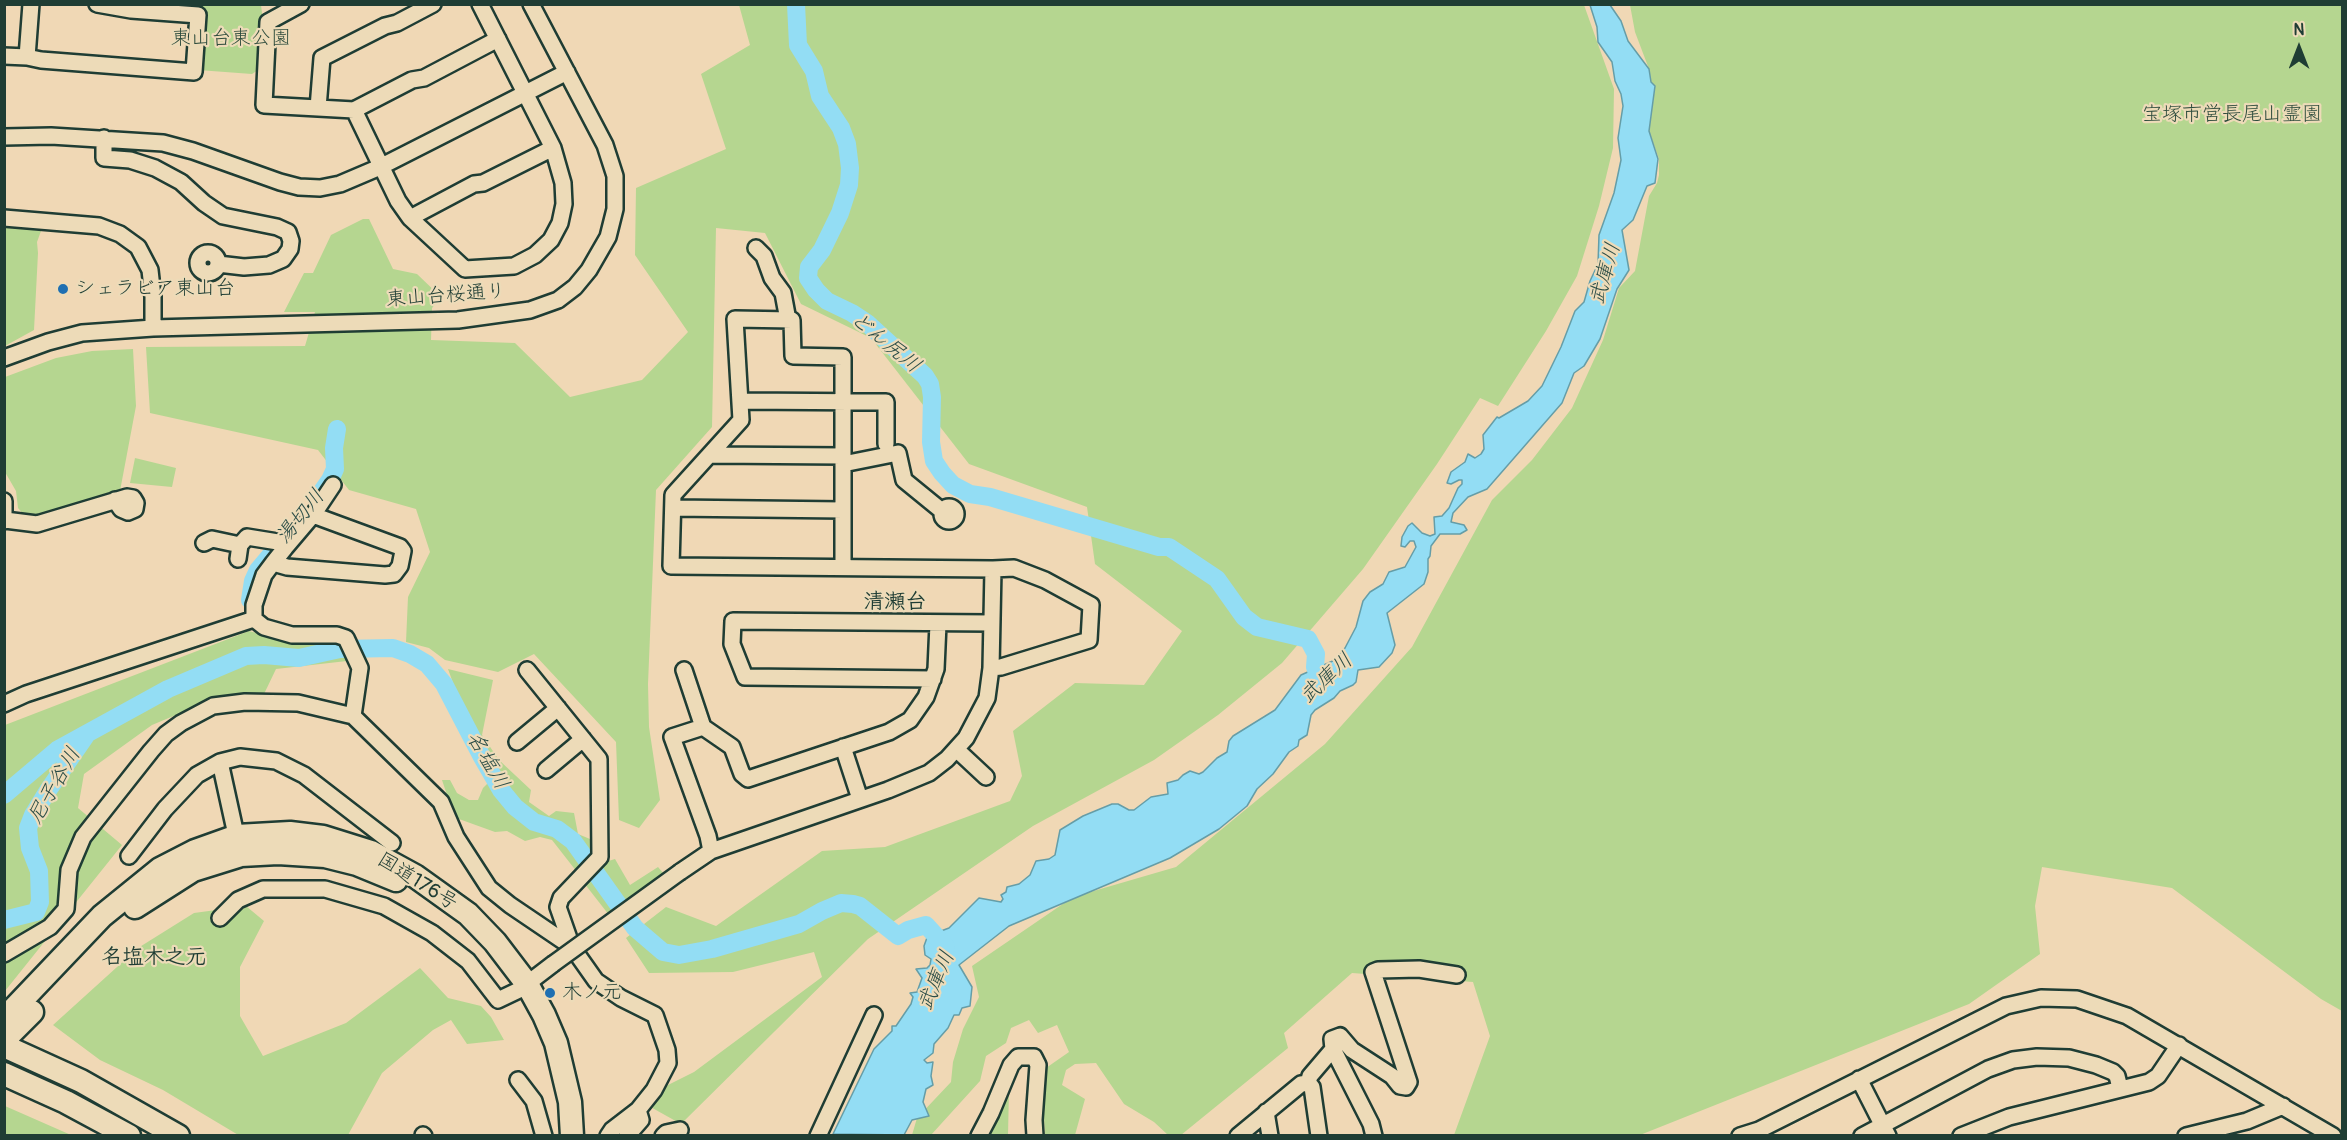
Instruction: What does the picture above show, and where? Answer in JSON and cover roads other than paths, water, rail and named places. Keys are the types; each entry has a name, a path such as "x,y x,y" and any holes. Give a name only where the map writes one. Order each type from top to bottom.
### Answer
{"highway":[{"name":"国道176号","path":"4,1040 111,927 142,902 239,845"},
{"name":"国道176号","path":"4,1019 102,916 152,876 195,851 239,845 278,853 325,856 357,864 419,891 454,916 523,987 550,1058 572,1136"},
{"path":"14,1050 81,1081 178,1136"},
{"path":"7,1075 66,1102 129,1136"}],"street":[{"path":"27,57 31,4"},
{"path":"4,56 194,72 198,15 131,10 97,4"},
{"path":"301,4 268,22 264,105 354,111 498,39"},
{"path":"318,108 322,58 433,4"},
{"path":"354,111 398,201 410,218 465,269 514,266 535,255 551,240 560,223 564,204 563,183 554,148 480,4"},
{"name":"東山台桜通り","path":"4,358 48,342 82,333 153,328 458,320 530,310 558,300 575,287 589,270 608,237 615,209 615,176 605,145 531,4"},
{"path":"4,137 104,138 163,143 193,151 280,182 299,187 320,188 340,184 380,167 567,72"},
{"path":"104,138 104,158 130,160 155,168 181,182 204,203 223,216 277,227 288,232 291,241 290,249 283,259 269,265 244,267 218,264"},
{"path":"410,218 474,184 483,183 554,148"},
{"path":"4,218 99,226 120,234 138,247 150,270 153,328"},
{"path":"756,248 764,256 772,278 783,293 788,320"},
{"path":"843,567 843,357 793,356 792,320 735,319 741,420 673,495 671,566 1014,568 1045,580 1091,605 1089,640 991,668"},
{"path":"740,402 886,402 886,444"},
{"path":"711,454 843,460 898,453 904,480 942,511"},
{"path":"254,619 254,605 264,575 313,515 333,485"},
{"path":"4,501 5,521 37,524 116,501"},
{"path":"673,508 843,510"},
{"path":"273,563 287,567 385,575 394,574 400,566 403,551 400,547 313,515"},
{"path":"204,543 212,539 239,552 246,537 278,542 285,548"},
{"path":"220,918 238,900 263,889 325,889 384,906 432,933 468,961 498,1000 523,987 711,851 928,773 956,749 966,738 987,698 991,668 993,569"},
{"path":"4,704 26,694 254,619"},
{"path":"254,619 264,627 291,635 337,635 346,638 360,668 353,716"},
{"path":"933,679 745,676 732,644 734,621 991,623"},
{"path":"684,670 703,727 732,747 742,774 748,779 889,732 910,720 926,697 936,669 938,624"},
{"path":"527,670 599,759 600,857 561,898 558,907 572,947 596,981 621,998 655,1015 667,1050 668,1063 654,1090 638,1110 612,1130 608,1136"},
{"path":"4,954 50,927 66,909 69,870 83,837 166,734 213,706 245,702 298,703 353,716 441,802 456,837 489,888 572,947"},
{"path":"517,742 558,708"},
{"path":"703,727 672,737 708,836 711,851"},
{"path":"546,770 583,740"},
{"path":"843,747 860,799"},
{"path":"956,749 986,777"},
{"path":"129,856 165,810 197,775 220,762 240,757 276,761 304,775 392,843"},
{"path":"220,762 239,845"},
{"path":"1374,1136 1371,1124 1333,1049 1332,1040 1340,1036 1352,1050 1392,1076 1400,1086 1406,1087 1409,1082 1372,972 1419,969 1456,975"},
{"path":"1740,1136 1760,1130 2006,1006 2041,998 2077,999 2127,1016 2333,1136"},
{"path":"818,1136 874,1016"},
{"path":"1961,1136 2009,1117 2149,1082 2158,1076 2179,1045"},
{"path":"1308,1083 1310,1076 1333,1049"},
{"path":"981,1133 1011,1065 1018,1057 1034,1057 1038,1065 1035,1136"},
{"path":"1862,1136 1885,1130 1988,1069 2013,1060 2037,1057 2069,1058 2096,1065 2114,1072 2120,1088"},
{"path":"1859,1079 1885,1130"},
{"path":"518,1080 534,1101 544,1136"},
{"path":"1238,1136 1302,1084 1308,1083"},
{"path":"1308,1083 1312,1087 1319,1136"},
{"path":"2186,1136 2248,1128 2283,1106"},
{"path":"627,1136 641,1120 638,1110"},
{"path":"1266,1112 1270,1136"},
{"path":"663,1136 666,1133 680,1130"}],"water":[{"name":"武庫川","path":"1590,5 1610,5 1621,21 1628,41 1649,69 1651,82 1655,86 1649,131 1658,159 1655,183 1647,186 1633,220 1622,230 1629,270 1617,289 1600,339 1584,366 1574,373 1562,403 1487,489 1468,497 1453,513 1451,522 1464,525 1467,530 1460,534 1440,534 1431,546 1424,584 1387,613 1395,645 1392,653 1379,667 1358,670 1356,682 1353,685 1340,691 1334,698 1315,710 1311,715 1307,735 1299,740 1298,746 1289,752 1273,774 1257,789 1247,806 1219,829 1170,858 1009,926 959,965 972,987 970,1006 962,1008 959,1015 954,1015 948,1028 934,1044 933,1053 924,1060 927,1063 933,1062 931,1076 933,1085 926,1089 923,1102 929,1116 912,1120 904,1135 833,1134 874,1049 892,1031 892,1026 896,1026 911,1004 913,997 910,993 917,992 922,978 916,969 927,968 930,965 931,959 925,955 924,946 929,932 933,929 941,931 949,928 979,898 1001,902 1003,899 1001,895 1006,892 1007,887 1019,884 1030,875 1036,861 1049,859 1055,855 1060,830 1083,816 1112,804 1134,810 1151,797 1168,794 1167,783 1178,780 1190,771 1199,774 1203,772 1227,752 1229,741 1233,736 1275,710 1301,675 1335,660 1345,648 1356,627 1363,601 1370,592 1383,584 1389,572 1405,567 1416,547 1414,541 1410,541 1405,547 1401,546 1402,537 1408,526 1412,523 1422,533 1430,536 1435,534 1434,517 1442,516 1449,508 1462,484 1462,480 1447,483 1451,472 1465,462 1468,454 1475,458 1481,454 1484,449 1483,435 1497,417 1499,418 1528,401 1542,386 1575,311 1584,302 1598,264 1599,235 1614,193 1621,160 1618,138 1623,106 1621,94 1615,81 1612,62 1598,42 1597,27"}],"waterway":[{"name":"どん尻川","path":"796,4 798,45 814,71 820,96 841,128 847,144 850,168 849,185 840,213 822,250 809,267 808,278 827,301 867,323 925,376 930,384 932,397 931,442 934,461 942,473 953,485 970,494 990,497 1159,547 1169,547 1217,579 1244,617 1257,627 1308,639 1316,654 1315,667 1321,684"},
{"name":"湯切川","path":"318,497 335,469 334,448 337,429"},
{"name":"湯切川","path":"250,600 253,581 258,570 274,551"},
{"name":"名塩川","path":"4,795 57,750 168,689 246,656 299,658 340,649 393,648 410,654 427,664 444,684 501,790 515,807 534,822 557,829 573,841 635,928 663,952 679,955 712,949 799,924 841,903 860,906 898,936 908,930 926,925 946,947"},
{"name":"尼子谷川","path":"4,920 36,912 40,902 39,871 30,848 28,828 49,789 85,737"}],"place":[{"name":"シェラビア東山台","path":"63,289"},
{"name":"木ノ元","path":"550,993"}],"district":[{"name":"清瀬台","path":"895,603"},
{"name":"名塩木之元","path":"154,958"}],"park label":[{"name":"東山台東公園","path":"231,39"},
{"name":"宝塚市営長尾山霊園","path":"2232,115"}]}
